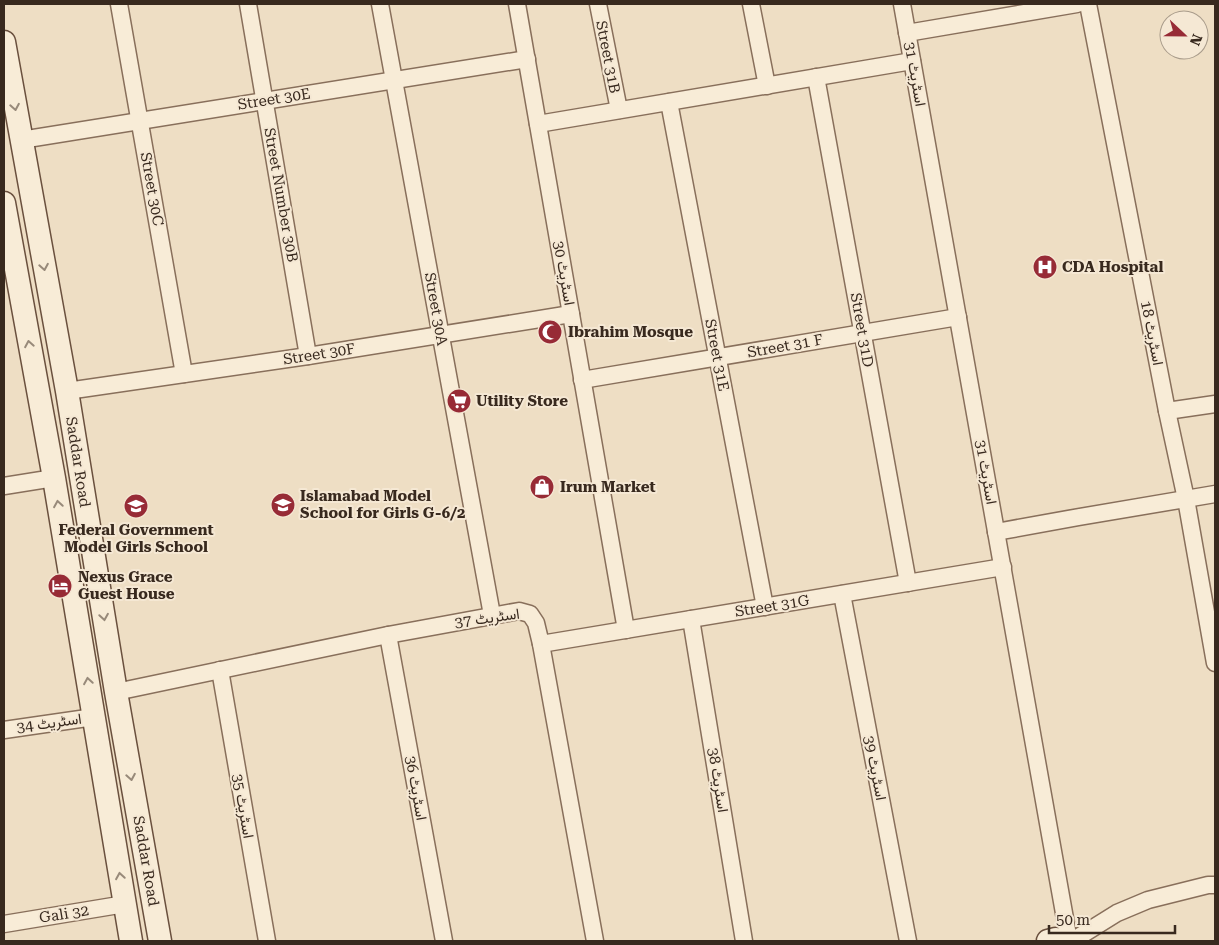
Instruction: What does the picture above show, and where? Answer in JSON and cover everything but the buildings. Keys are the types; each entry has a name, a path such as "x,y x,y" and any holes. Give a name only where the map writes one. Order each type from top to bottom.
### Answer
{"street":[{"name":"Street 30C","path":"119,4 184,374"},
{"name":"Street Number 30B","path":"248,4 308,356"},
{"name":"Street 30A","path":"380,4 492,615"},
{"name":"اسٹریٹ 30","path":"517,4 626,630"},
{"name":"Street 31B","path":"598,4 619,110"},
{"path":"751,4 767,86"},
{"name":"اسٹریٹ 31","path":"902,4 1069,941"},
{"path":"907,33 1077,4"},
{"name":"اسٹریٹ 18","path":"1088,4 1167,412 1186,499 1215,663"},
{"name":"Saddar Road","path":"4,42 67,391 116,692 160,941"},
{"name":"Street 30E","path":"21,140 526,59"},
{"path":"538,124 912,61"},
{"name":"Street 31D","path":"816,77 908,583"},
{"name":"Street 31E","path":"669,102 765,607"},
{"name":"Saddar Road","path":"4,203 54,478 131,941"},
{"name":"Street 30F","path":"67,391 308,356 571,314"},
{"name":"Street 31 F","path":"582,380 958,316"},
{"path":"1167,412 1215,404"},
{"path":"4,486 54,478"},
{"path":"996,532 1215,494"},
{"name":"Street 31G","path":"541,644 1003,567"},
{"name":"اسٹریٹ 39","path":"842,594 908,941"},
{"name":"اسٹریٹ 37","path":"116,692 492,615 519,611 530,614 536,623 541,644 595,941"},
{"name":"اسٹریٹ 38","path":"691,619 744,941"},
{"name":"اسٹریٹ 36","path":"388,635 444,941"},
{"name":"اسٹریٹ 35","path":"220,670 267,941"},
{"name":"اسٹریٹ 34","path":"4,730 94,717"},
{"path":"1048,941 1056,939 1069,941 1117,913 1148,900 1208,885 1215,886"},
{"name":"Gali 32","path":"4,924 125,904"}],"place":[{"name":"CDA Hospital","path":"1045,267"},
{"name":"Ibrahim Mosque","path":"550,332"},
{"name":"Utility Store","path":"459,401"},
{"name":"Irum Market","path":"542,487"},
{"name":"Islamabad Model School for Girls G-6/2","path":"283,505"},
{"name":"Federal Government Model Girls School","path":"136,506"},
{"name":"Nexus Grace Guest House","path":"60,586"}]}
